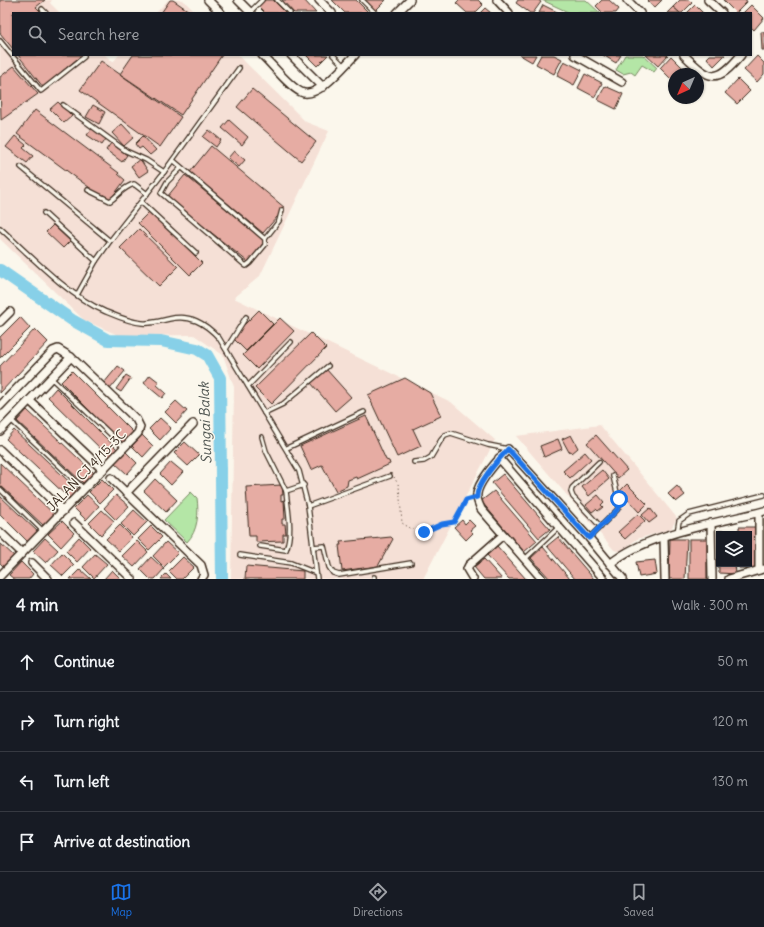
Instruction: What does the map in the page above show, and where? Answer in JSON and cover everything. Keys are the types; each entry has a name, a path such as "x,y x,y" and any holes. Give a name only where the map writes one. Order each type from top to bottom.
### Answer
{"street":[{"path":"208,0 220,12"},
{"path":"238,0 250,12"},
{"path":"319,0 331,12"},
{"path":"497,0 506,11"},
{"path":"627,0 639,12"},
{"path":"708,0 721,12"},
{"path":"398,12 408,1"},
{"path":"263,56 301,93 309,94 316,92 323,87 354,56"},
{"path":"292,56 323,87"},
{"path":"577,56 622,82"},
{"path":"685,56 705,73 713,76 720,76 727,71 740,56"},
{"path":"0,322 10,312"},
{"name":"JALAN CJ 4/15-3C","path":"0,406 53,351 58,349 71,357 136,419 140,428 138,434 1,573"},
{"path":"1,429 71,357"},
{"path":"30,400 103,470"},
{"path":"126,493 192,424"},
{"path":"542,579 481,509 477,497 481,484 508,449 589,538 623,579"},
{"path":"0,450 63,511"},
{"path":"500,458 604,579"},
{"path":"111,478 201,565 202,577"},
{"path":"610,564 627,552 677,533 761,512 762,570 729,579"},
{"path":"74,523 132,579"},
{"path":"711,524 712,579"},
{"path":"0,532 22,553"},
{"path":"473,579 467,569 503,535"},
{"path":"664,538 664,579"},
{"path":"32,563 48,579"}],"lane":[{"path":"250,12 262,0"},
{"path":"277,0 289,12"},
{"path":"362,0 374,12"},
{"path":"42,9 45,12"},
{"path":"1,44 41,91 84,56"},
{"path":"334,56 344,66"},
{"path":"77,295 96,261 110,241 173,160 239,68"},
{"path":"63,105 126,151 146,160 164,172"},
{"path":"173,160 265,239"},
{"path":"21,167 110,241"},
{"path":"182,168 167,182 161,193 246,266 265,245 265,239 279,221 282,210"},
{"path":"88,190 110,201 117,196 125,186 134,184 147,194"},
{"path":"141,202 196,253"},
{"path":"44,213 96,261"},
{"path":"0,228 77,295 92,306 141,323 153,323 181,317 192,318 212,330 226,349 264,413 287,448 299,471 304,485 308,506 317,579"},
{"path":"226,349 246,317"},
{"path":"248,386 291,342"},
{"path":"264,413 282,404 299,392 328,366"},
{"path":"51,378 124,447"},
{"path":"287,448 364,412"},
{"path":"11,420 84,489"},
{"path":"414,462 424,461 431,456 445,435 451,433 488,445 508,449"},
{"path":"260,546 286,550 290,540 286,491 266,451 262,437"},
{"path":"599,462 572,488 571,492 572,497 601,527"},
{"path":"308,506 390,476"},
{"path":"589,538 617,510 620,505 612,476"},
{"path":"286,491 304,485"},
{"path":"0,489 43,531"},
{"path":"677,533 679,520 688,514 764,495"},
{"path":"524,559 559,527"},
{"path":"313,547 324,546 329,567 333,573 339,575 411,563"},
{"path":"240,555 291,563 316,572"}],"path":[{"path":"390,476 393,475 397,481 402,523 410,528 426,532 442,524 453,523 466,500 477,497"}],"shaded area":[{"path":"0,0 52,0 50,3 59,12 12,12 12,56 106,56 113,62 118,56 239,56 306,122 329,131 260,276 234,298 451,402 495,440 423,579 231,579 234,387 223,355 194,335 120,336 84,320 0,239"},
{"path":"168,0 183,0 195,12 157,12"},
{"path":"600,425 677,518 671,529 637,539 621,552 614,550 516,436"}],"green space":[{"path":"542,0 586,0 599,12 568,12"},
{"path":"624,56 644,56 657,68 654,72 642,65 635,75 631,72 623,74 616,70"},
{"path":"191,492 197,498 198,516 196,527 191,538 187,542 164,520"}],"building":[{"path":"0,0 45,0 36,7 41,12 12,12 12,48 0,33"},
{"path":"170,0 173,0 191,12 162,12"},
{"path":"261,0 273,0 285,12 264,12 256,4"},
{"path":"282,0 304,0 315,12 293,12"},
{"path":"332,0 356,0 368,12 344,12"},
{"path":"364,0 386,0 375,11"},
{"path":"459,0 478,0 483,5 476,12 466,12 456,3"},
{"path":"518,0 538,0 541,2 534,12 529,12 516,3"},
{"path":"602,0 609,0 619,9 617,12 602,12 596,6"},
{"path":"662,0 654,8 648,1"},
{"path":"680,0 689,0 692,3 683,12 679,12 673,7"},
{"path":"723,0 746,0 747,2 737,12 735,12"},
{"path":"543,5 557,12 540,12"},
{"path":"695,5 702,12 688,12"},
{"path":"751,5 764,18 754,30 752,28 752,12 744,12"},
{"path":"673,7 679,12 668,12"},
{"path":"485,8 490,12 481,12"},
{"path":"761,32 764,32 764,50 762,50"},
{"path":"19,56 81,56 43,87"},
{"path":"132,56 221,56 181,115 120,74"},
{"path":"307,56 327,56 317,66"},
{"path":"522,56 535,56 532,62"},
{"path":"540,56 556,56 562,59 554,74 536,64"},
{"path":"605,56 620,56 616,63"},
{"path":"647,56 667,56 658,66"},
{"path":"671,56 683,68 668,68 668,76 660,68"},
{"path":"709,56 724,56 714,66 707,58"},
{"path":"757,56 764,63 764,74 757,82 744,70"},
{"path":"101,61 181,117 160,147 80,90"},
{"path":"564,61 582,70 574,85 557,76"},
{"path":"14,66 38,94 1,120 0,77"},
{"path":"585,74 602,83 595,97 578,88"},
{"path":"738,79 750,91 737,104 725,93"},
{"path":"605,86 623,94 616,109 598,100"},
{"path":"252,89 316,142 301,161 237,107"},
{"path":"58,102 72,116 64,123 50,109"},
{"path":"93,105 105,112 99,124 86,117"},
{"path":"35,110 119,173 118,174 125,180 110,200 103,195 101,196 17,134"},
{"path":"229,120 248,137 242,145 222,128"},
{"path":"122,124 134,137 124,146 112,133"},
{"path":"94,126 108,136 102,145 87,135"},
{"path":"209,130 221,140 216,147 203,137"},
{"path":"15,136 26,145 23,148 33,156 27,163 6,147"},
{"path":"143,136 156,150 150,155 142,147 139,149 135,144"},
{"path":"111,143 127,155 122,162 106,150"},
{"path":"211,146 285,208 263,233 190,172"},
{"path":"234,151 245,160 239,167 228,158"},
{"path":"140,159 148,171 139,177 131,166"},
{"path":"185,175 265,241 248,262 167,197"},
{"path":"150,211 202,263 190,275 138,223"},
{"path":"53,225 70,241 63,248 46,232"},
{"path":"139,229 178,267 159,286 120,248"},
{"path":"259,310 273,324 246,351 232,337"},
{"path":"20,317 30,328 0,358 0,337"},
{"path":"280,318 294,331 257,369 243,355"},
{"path":"35,329 48,342 0,393 0,366"},
{"path":"311,333 326,348 271,404 255,388"},
{"path":"118,366 125,371 110,389 104,383"},
{"path":"326,369 351,397 335,411 311,383"},
{"path":"72,371 133,432 122,443 61,382"},
{"path":"126,375 131,378 121,392 116,389"},
{"path":"150,375 159,382 157,385 166,393 162,398 144,383"},
{"path":"405,378 430,393 441,416 413,429 421,446 397,457 368,395"},
{"path":"56,388 117,449 109,457 48,397"},
{"path":"176,401 187,411 176,423 165,412"},
{"path":"27,410 94,473 83,483 17,421"},
{"path":"366,416 386,460 389,461 390,464 357,479 356,477 348,480 347,486 336,491 322,465 311,470 300,446"},
{"path":"160,418 171,428 160,440 149,429"},
{"path":"14,430 78,490 70,499 6,439"},
{"path":"142,435 153,446 143,457 132,446"},
{"path":"571,435 578,448 572,453 571,451 569,452 562,439"},
{"path":"596,435 627,470 618,478 587,443"},
{"path":"558,439 562,449 544,457 540,446"},
{"path":"185,442 199,455 188,466 174,453"},
{"path":"126,452 137,463 127,474 115,463"},
{"path":"585,452 591,459 570,478 563,471"},
{"path":"171,462 183,472 171,485 160,474"},
{"path":"0,463 55,515 44,526 0,485"},
{"path":"602,470 609,479 589,496 582,487"},
{"path":"503,474 550,529 539,538 492,483"},
{"path":"102,479 113,490 100,503 89,492"},
{"path":"155,479 177,500 166,512 144,491"},
{"path":"627,484 647,504 639,512 620,491"},
{"path":"282,485 283,495 281,495 281,501 284,500 285,519 282,519 282,524 285,524 286,534 283,534 283,541 256,542 256,536 249,536 246,487"},
{"path":"677,486 685,495 676,502 668,494"},
{"path":"494,491 537,541 524,552 481,501"},
{"path":"87,495 99,506 86,520 74,508"},
{"path":"116,495 129,506 116,520 104,508"},
{"path":"598,495 604,502 601,505 603,507 598,511 596,509 592,512 586,505"},
{"path":"0,496 38,532 28,542 0,514"},
{"path":"650,508 657,517 649,523 642,515"},
{"path":"102,510 114,521 101,535 89,523"},
{"path":"134,510 147,522 133,536 121,524"},
{"path":"638,514 645,521 625,539 618,532"},
{"path":"462,520 465,524 469,520 475,526 470,530 473,533 466,540 454,527"},
{"path":"62,521 74,533 61,547 48,534"},
{"path":"120,525 132,537 119,551 106,539"},
{"path":"151,526 162,537 149,550 138,539"},
{"path":"739,527 755,527 756,568 739,568 752,567 752,531 739,531"},
{"path":"79,537 90,548 77,562 66,551"},
{"path":"391,537 393,539 378,566 342,571 339,545 341,545 340,542"},
{"path":"558,537 594,579 575,579 547,546"},
{"path":"45,538 58,550 46,563 33,551"},
{"path":"670,539 687,539 685,579 669,579"},
{"path":"689,539 707,539 707,579 689,579"},
{"path":"137,541 148,552 134,567 122,556"},
{"path":"166,542 178,553 164,567 153,556"},
{"path":"0,543 15,557 4,567 0,563"},
{"path":"497,546 526,579 509,579 487,555"},
{"path":"543,547 570,579 550,579 531,558"},
{"path":"62,553 74,565 63,576 51,565"},
{"path":"95,554 107,564 94,578 83,567"},
{"path":"151,557 164,569 155,579 150,579 140,569"},
{"path":"183,557 194,567 182,579 177,579 169,571"},
{"path":"484,559 502,579 484,579 474,567"},
{"path":"655,560 657,574 639,577 636,562"},
{"path":"21,562 33,574 29,579 14,579 9,575"},
{"path":"246,566 303,571 303,579 245,579"},
{"path":"719,567 735,567 736,574 719,573"},
{"path":"80,569 91,579 70,579"},
{"path":"112,570 121,579 104,579"},
{"path":"166,574 171,579 161,579"}],"waterway":[{"name":"Sungai Balak","path":"0,270 72,320 108,340 161,341 197,349 207,355 220,378 222,579"}],"route":[{"path":"424,532 442,524 452,524 466,500 468,498 477,497 481,484 508,449 589,538 617,510 620,505 619,499"}]}
